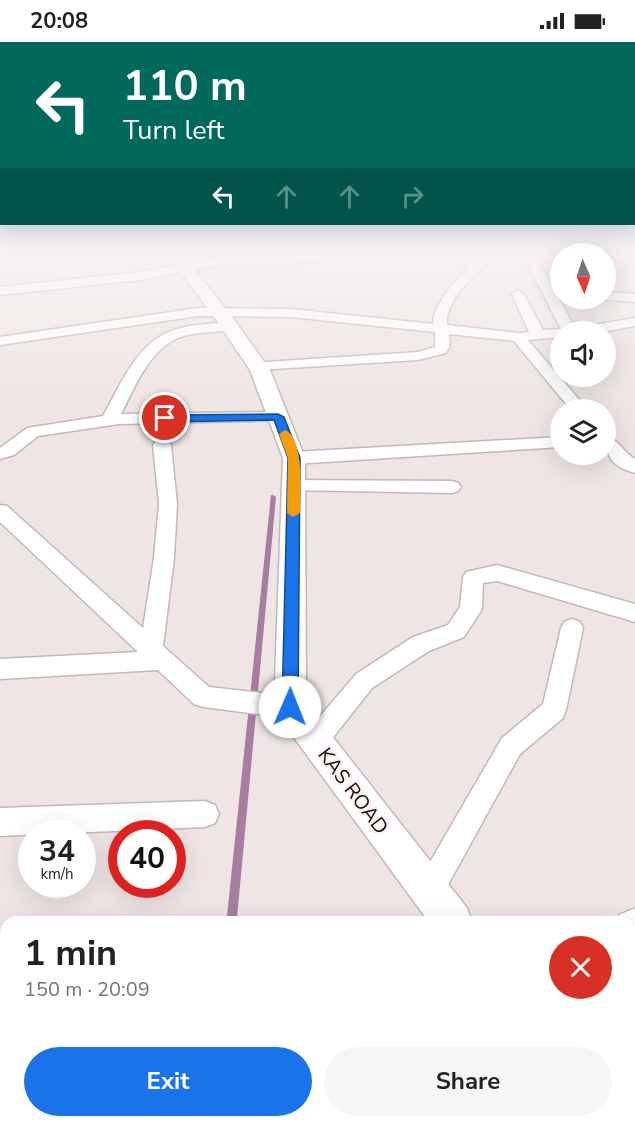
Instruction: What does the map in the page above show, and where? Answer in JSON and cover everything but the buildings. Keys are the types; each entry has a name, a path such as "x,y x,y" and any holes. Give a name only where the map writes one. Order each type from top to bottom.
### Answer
{"street":[{"path":"0,511 203,697 290,707 294,458 257,366 211,302"},
{"path":"257,366 418,357 441,350 444,345 440,318 448,302"},
{"path":"522,302 538,335"},
{"path":"0,341 198,312 225,319"},
{"path":"109,421 148,353 161,341 175,334 225,319 291,313 518,337 550,334"},
{"path":"616,325 635,322"},
{"path":"518,337 571,399"},
{"path":"0,454 8,451 33,432 109,421 278,417"},
{"path":"294,458 550,443"},
{"path":"157,655 168,504 162,445"},
{"path":"616,453 621,459 635,467"},
{"path":"294,486 452,487"},
{"path":"315,741 364,681 421,644 456,631 471,609 473,577 496,573 635,613"},
{"path":"429,891 511,746 554,710 572,628"},
{"path":"0,669 157,655"},
{"name":"KAS ROAD","path":"290,707 448,916"},
{"path":"0,822 205,814"}],"waterway":[{"path":"232,916 273,497"}],"slow traffic":[{"path":"285,434 294,458 293,513"}],"route":[{"path":"165,418 278,417 294,458 290,707"}]}
